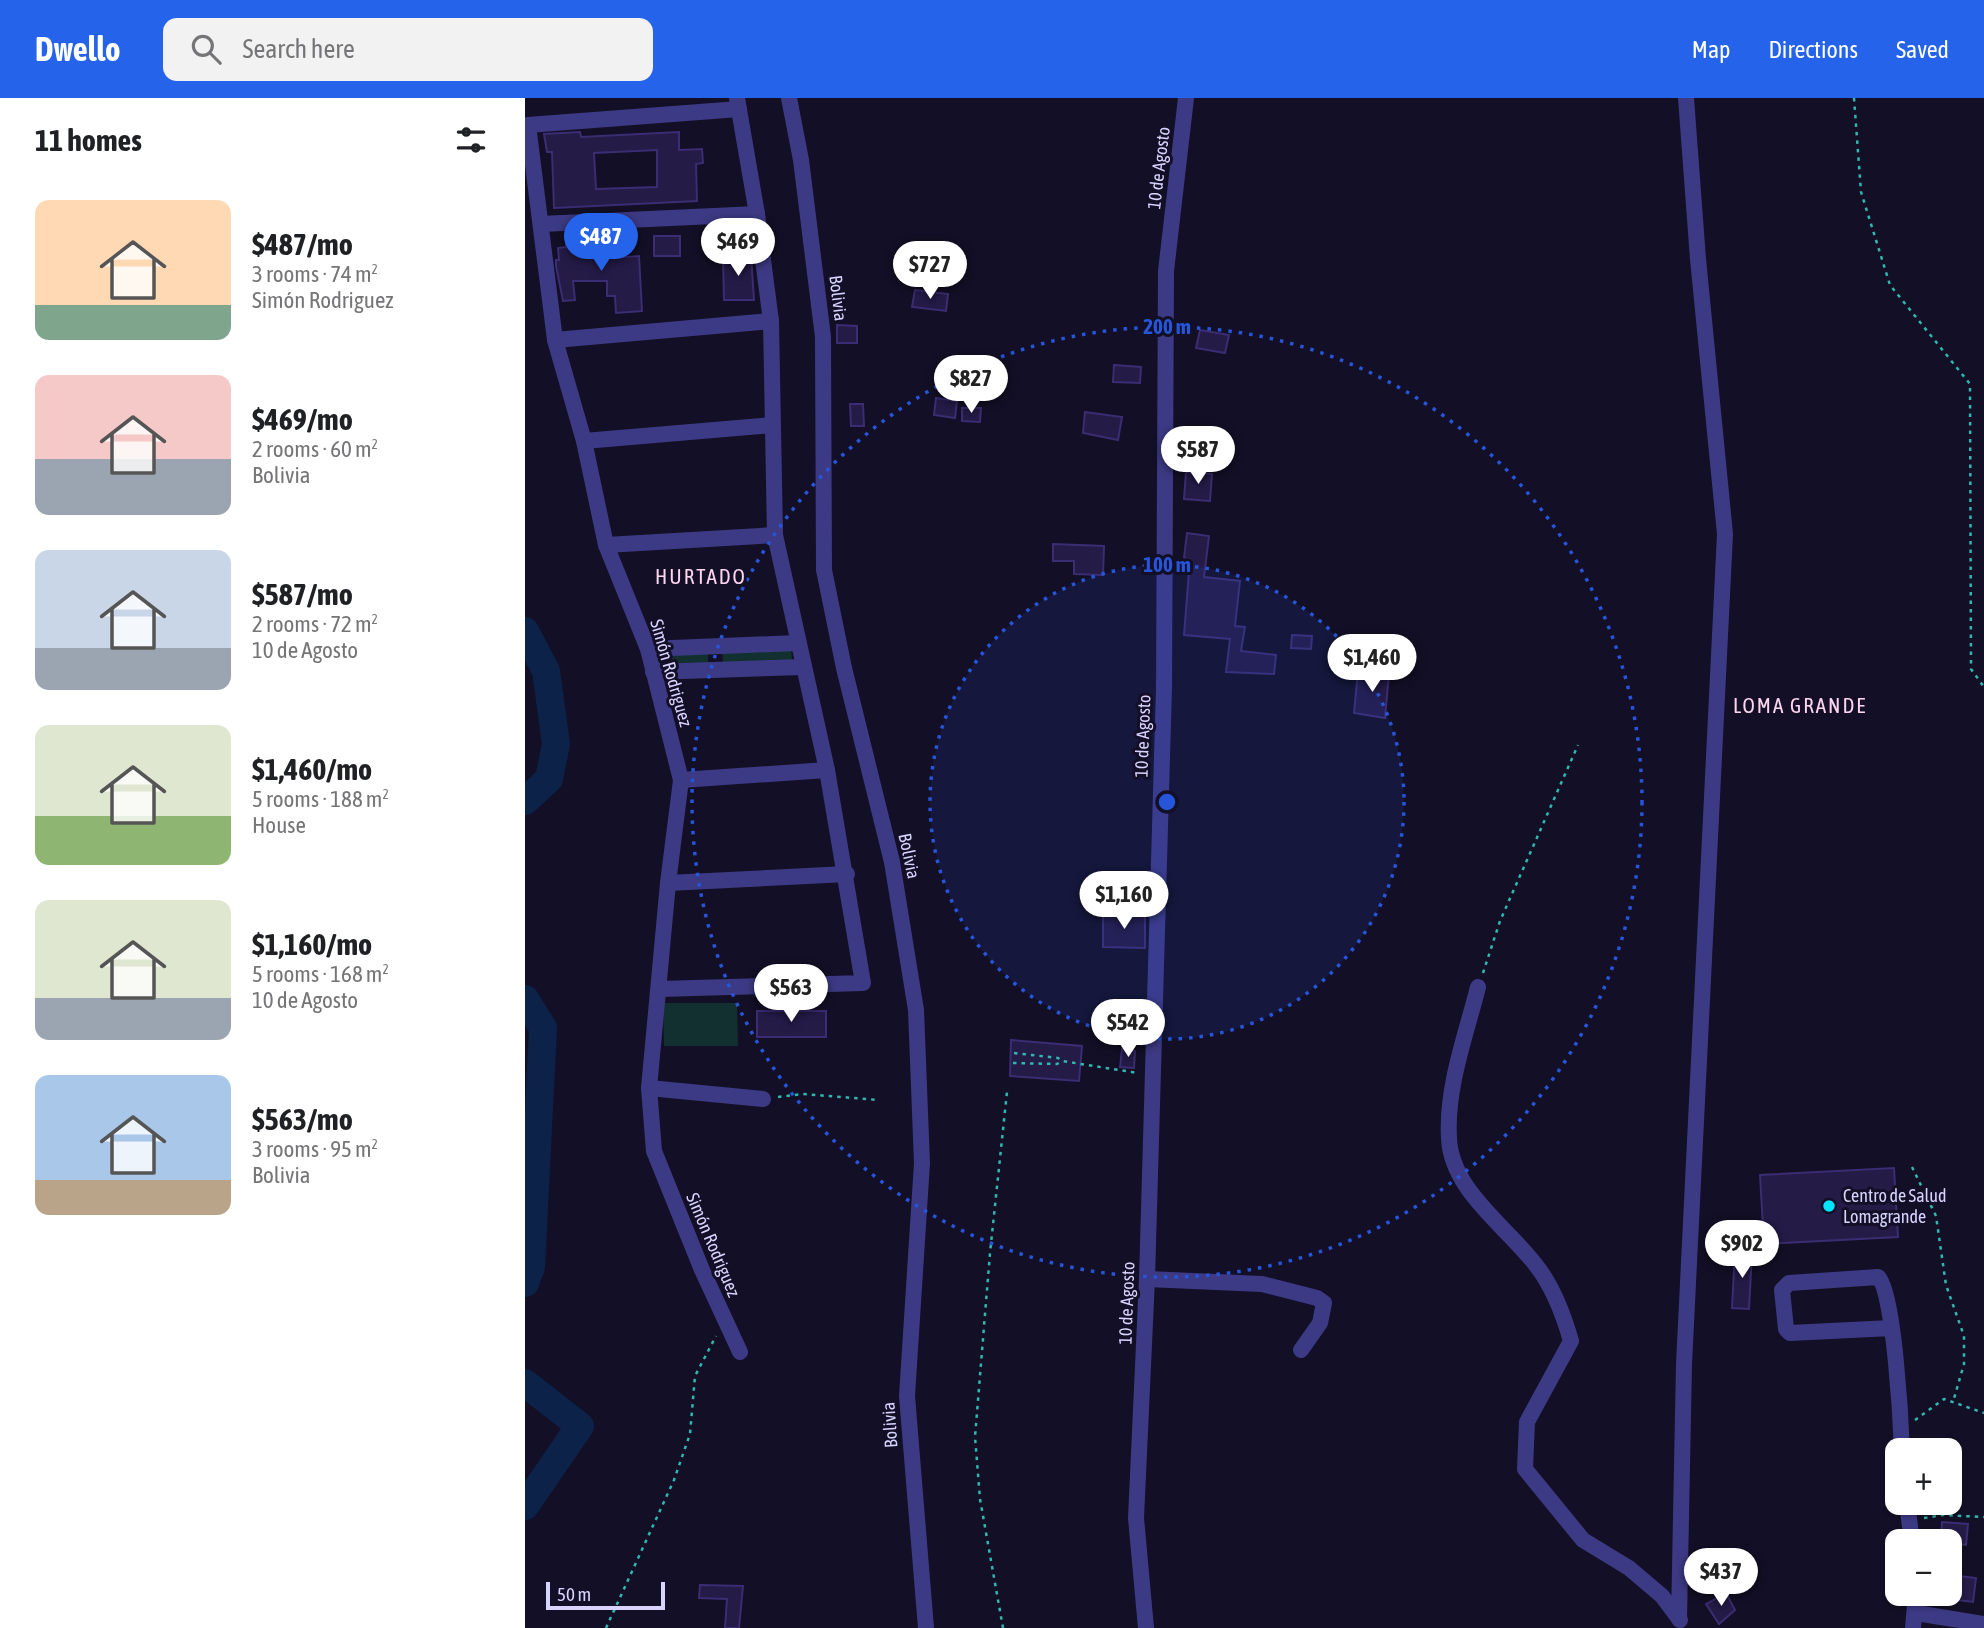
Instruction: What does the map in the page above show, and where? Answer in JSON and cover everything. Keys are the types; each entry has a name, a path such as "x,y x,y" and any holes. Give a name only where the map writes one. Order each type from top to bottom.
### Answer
{"street":[{"name":"Bolivia","path":"789,98 801,160 823,337 824,570 844,667 892,862 916,1010 922,1163 907,1396 926,1628"},
{"name":"10 de Agosto","path":"1146,1628 1136,1518 1147,1279 1164,688 1166,271 1187,98"},
{"path":"1682,1624 1685,1350 1725,534 1698,259 1686,98"},
{"path":"660,989 863,983 847,874 827,770 775,535 771,321 757,214 738,104"},
{"name":"Simón Rodriguez","path":"738,104 528,125 555,340 584,441 606,545 648,649 681,780 668,883 649,1088 654,1151 740,1352"},
{"path":"541,225 757,214"},
{"path":"555,340 771,321"},
{"path":"584,441 772,425"},
{"path":"606,545 775,535"},
{"path":"648,649 798,643"},
{"path":"717,647 719,670"},
{"path":"653,672 803,667"},
{"path":"681,780 827,770"},
{"path":"668,883 847,874"},
{"path":"1478,986 1449,1102 1448,1141 1459,1173 1478,1202 1535,1264 1554,1294 1571,1341 1527,1422 1525,1469 1583,1540 1629,1568 1662,1596 1682,1624"},
{"path":"649,1088 763,1099"},
{"path":"1891,1328 1790,1333 1786,1329 1782,1290 1789,1283 1878,1277 1885,1288 1891,1328 1899,1390 1901,1438"},
{"path":"1147,1279 1262,1284 1317,1298 1324,1303 1324,1312 1301,1350"},
{"path":"1909,1515 1911,1529"},
{"path":"1915,1620 1984,1624"}],"path":[{"path":"1854,98 1861,192 1890,285 1970,384 1971,669 1984,687"},
{"path":"1478,986 1500,921 1578,745"},
{"path":"1014,1053 1153,1075"},
{"path":"1013,1063 1057,1064 1062,1061"},
{"path":"1003,1628 979,1499 975,1437 989,1253 1007,1092"},
{"path":"763,1099 803,1094 879,1100"},
{"path":"1912,1167 1937,1216 1945,1285 1964,1336 1964,1364 1953,1402"},
{"path":"606,1628 674,1480 690,1434 695,1376 725,1320"},
{"path":"1910,1424 1944,1399 1984,1413"},
{"path":"1910,1520 1943,1515 1984,1517"}],"green space":[{"path":"791,649 792,660 723,663 722,652"},
{"path":"708,652 708,664 661,665 661,654"},
{"path":"663,1003 737,1003 738,1046 664,1046"}],"building":[{"path":"580,132 581,137 679,132 679,150 702,149 703,163 696,164 697,201 554,208 552,152 547,152 544,134","holes":["657,150 657,187 596,189 594,153"]},
{"path":"654,236 680,236 680,256 654,256"},
{"path":"611,242 613,258 639,256 642,311 616,313 615,296 607,296 607,281 573,281 575,300 563,301 556,266 556,260 559,260 558,248 566,247 566,243"},
{"path":"751,255 754,300 724,300 723,257"},
{"path":"915,290 948,294 946,311 912,307"},
{"path":"837,325 857,326 857,343 837,343"},
{"path":"1200,330 1229,335 1225,353 1196,348"},
{"path":"1114,365 1141,367 1140,383 1113,382"},
{"path":"936,398 957,401 955,418 934,415"},
{"path":"850,404 863,404 864,426 851,426"},
{"path":"962,408 981,408 980,422 962,421"},
{"path":"1085,412 1122,417 1118,440 1083,433"},
{"path":"1186,472 1212,474 1210,501 1184,499"},
{"path":"1187,533 1209,536 1204,577 1240,581 1235,626 1245,627 1241,651 1276,655 1274,674 1226,672 1230,639 1184,635 1190,559 1184,558"},
{"path":"1053,544 1104,546 1103,575 1074,574 1074,561 1053,561"},
{"path":"1292,635 1312,636 1311,649 1291,648"},
{"path":"1358,671 1389,674 1385,718 1354,713"},
{"path":"1103,913 1145,914 1145,948 1103,947"},
{"path":"757,1011 826,1011 826,1037 757,1037"},
{"path":"1011,1040 1082,1046 1079,1081 1010,1076"},
{"path":"1122,1049 1135,1051 1134,1068 1120,1067"},
{"name":"Centro de Salud Lomagrande","path":"1894,1168 1898,1237 1764,1244 1760,1175"},
{"path":"1735,1252 1752,1253 1749,1309 1732,1308"},
{"path":"1942,1522 1968,1524 1966,1545 1962,1545 1962,1529 1942,1529"},
{"path":"1962,1576 1976,1578 1973,1602 1962,1601"},
{"path":"700,1585 743,1586 739,1628 725,1628 727,1599 699,1598"},
{"path":"1726,1593 1735,1610 1719,1624 1706,1604"}],"waterway":[{"path":"525,631 546,671 556,744 549,779 525,801"},
{"path":"525,999 543,1028 531,1267 525,1283"},
{"path":"525,1383 580,1426 525,1506"}],"place":[{"name":"Centro de Salud Lomagrande","path":"1829,1206"}],"district":[{"name":"HURTADO","path":"701,577"},
{"name":"LOMA GRANDE","path":"1800,706"}]}
